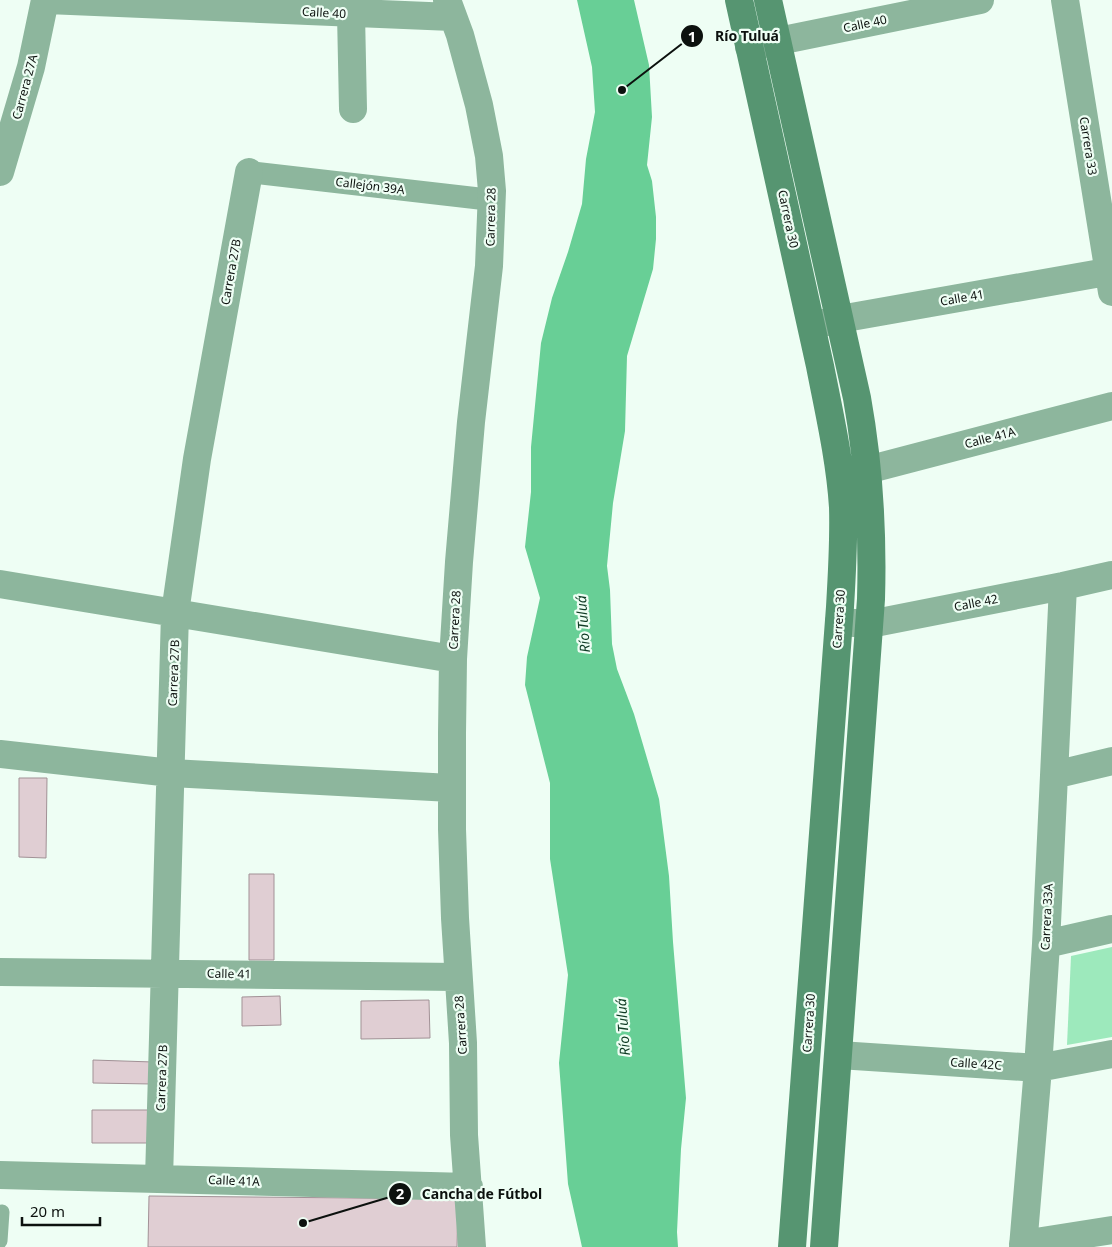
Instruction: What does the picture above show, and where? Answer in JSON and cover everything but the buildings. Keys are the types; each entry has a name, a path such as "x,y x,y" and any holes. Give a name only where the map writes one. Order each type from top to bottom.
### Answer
{"main road":[{"name":"Carrera 30","path":"739,0 830,414 842,506 843,554 839,622 792,1247"},
{"path":"768,0 857,398 867,470 873,548 870,624 824,1247"},
{"path":"805,1081 837,1084"}],"street":[{"name":"Calle 40","path":"46,0 351,14 449,9"},
{"name":"Carrera 27A","path":"0,172 31,67 46,0"},
{"name":"Calle 40","path":"749,47 980,0"},
{"name":"Carrera 33","path":"1065,0 1111,278"},
{"name":"Carrera 28","path":"449,9 460,35 479,105 489,156 492,200 489,266 463,510 453,659 451,788 458,977 463,1043 464,1135 472,1247"},
{"path":"351,14 353,109"},
{"name":"Callejón 39A","path":"249,172 492,200"},
{"name":"Carrera 27B","path":"159,1179 175,613 197,459 249,172"},
{"name":"Calle 41","path":"812,326 840,319 1111,278"},
{"name":"Calle 41A","path":"867,470 1112,406"},
{"name":"Calle 42","path":"839,622 870,624 1063,586 1112,574"},
{"path":"0,584 453,659"},
{"name":"Carrera 33A","path":"1023,1246 1046,944 1063,586"},
{"path":"0,754 171,772 451,788"},
{"path":"1054,775 1112,761"},
{"path":"1046,944 1112,929"},
{"name":"Calle 41","path":"0,972 458,977"},
{"name":"Calle 42C","path":"839,1055 1038,1068 1112,1054"},
{"name":"Calle 41A","path":"0,1175 469,1188"},
{"path":"1023,1246 1112,1230"}],"lane":[{"path":"0,1242 2,1212"}],"shaded area":[{"path":"1112,947 1112,1037 1067,1045 1071,956"}],"water":[{"name":"Río Tuluá","path":"577,0 634,0 649,65 652,117 647,165 652,181 656,217 656,239 653,269 627,356 625,431 613,503 607,566 612,644 617,669 634,714 659,799 669,876 686,1098 681,1149 678,1247 582,1247 568,1184 559,1063 568,975 550,859 550,783 525,685 527,657 540,598 525,547 531,492 531,447 541,343 552,298 582,204 586,159 595,112 592,67"}],"place":[{"name":"Río Tuluá","path":"622,90"},
{"name":"Cancha de Fútbol","path":"303,1223"}]}
